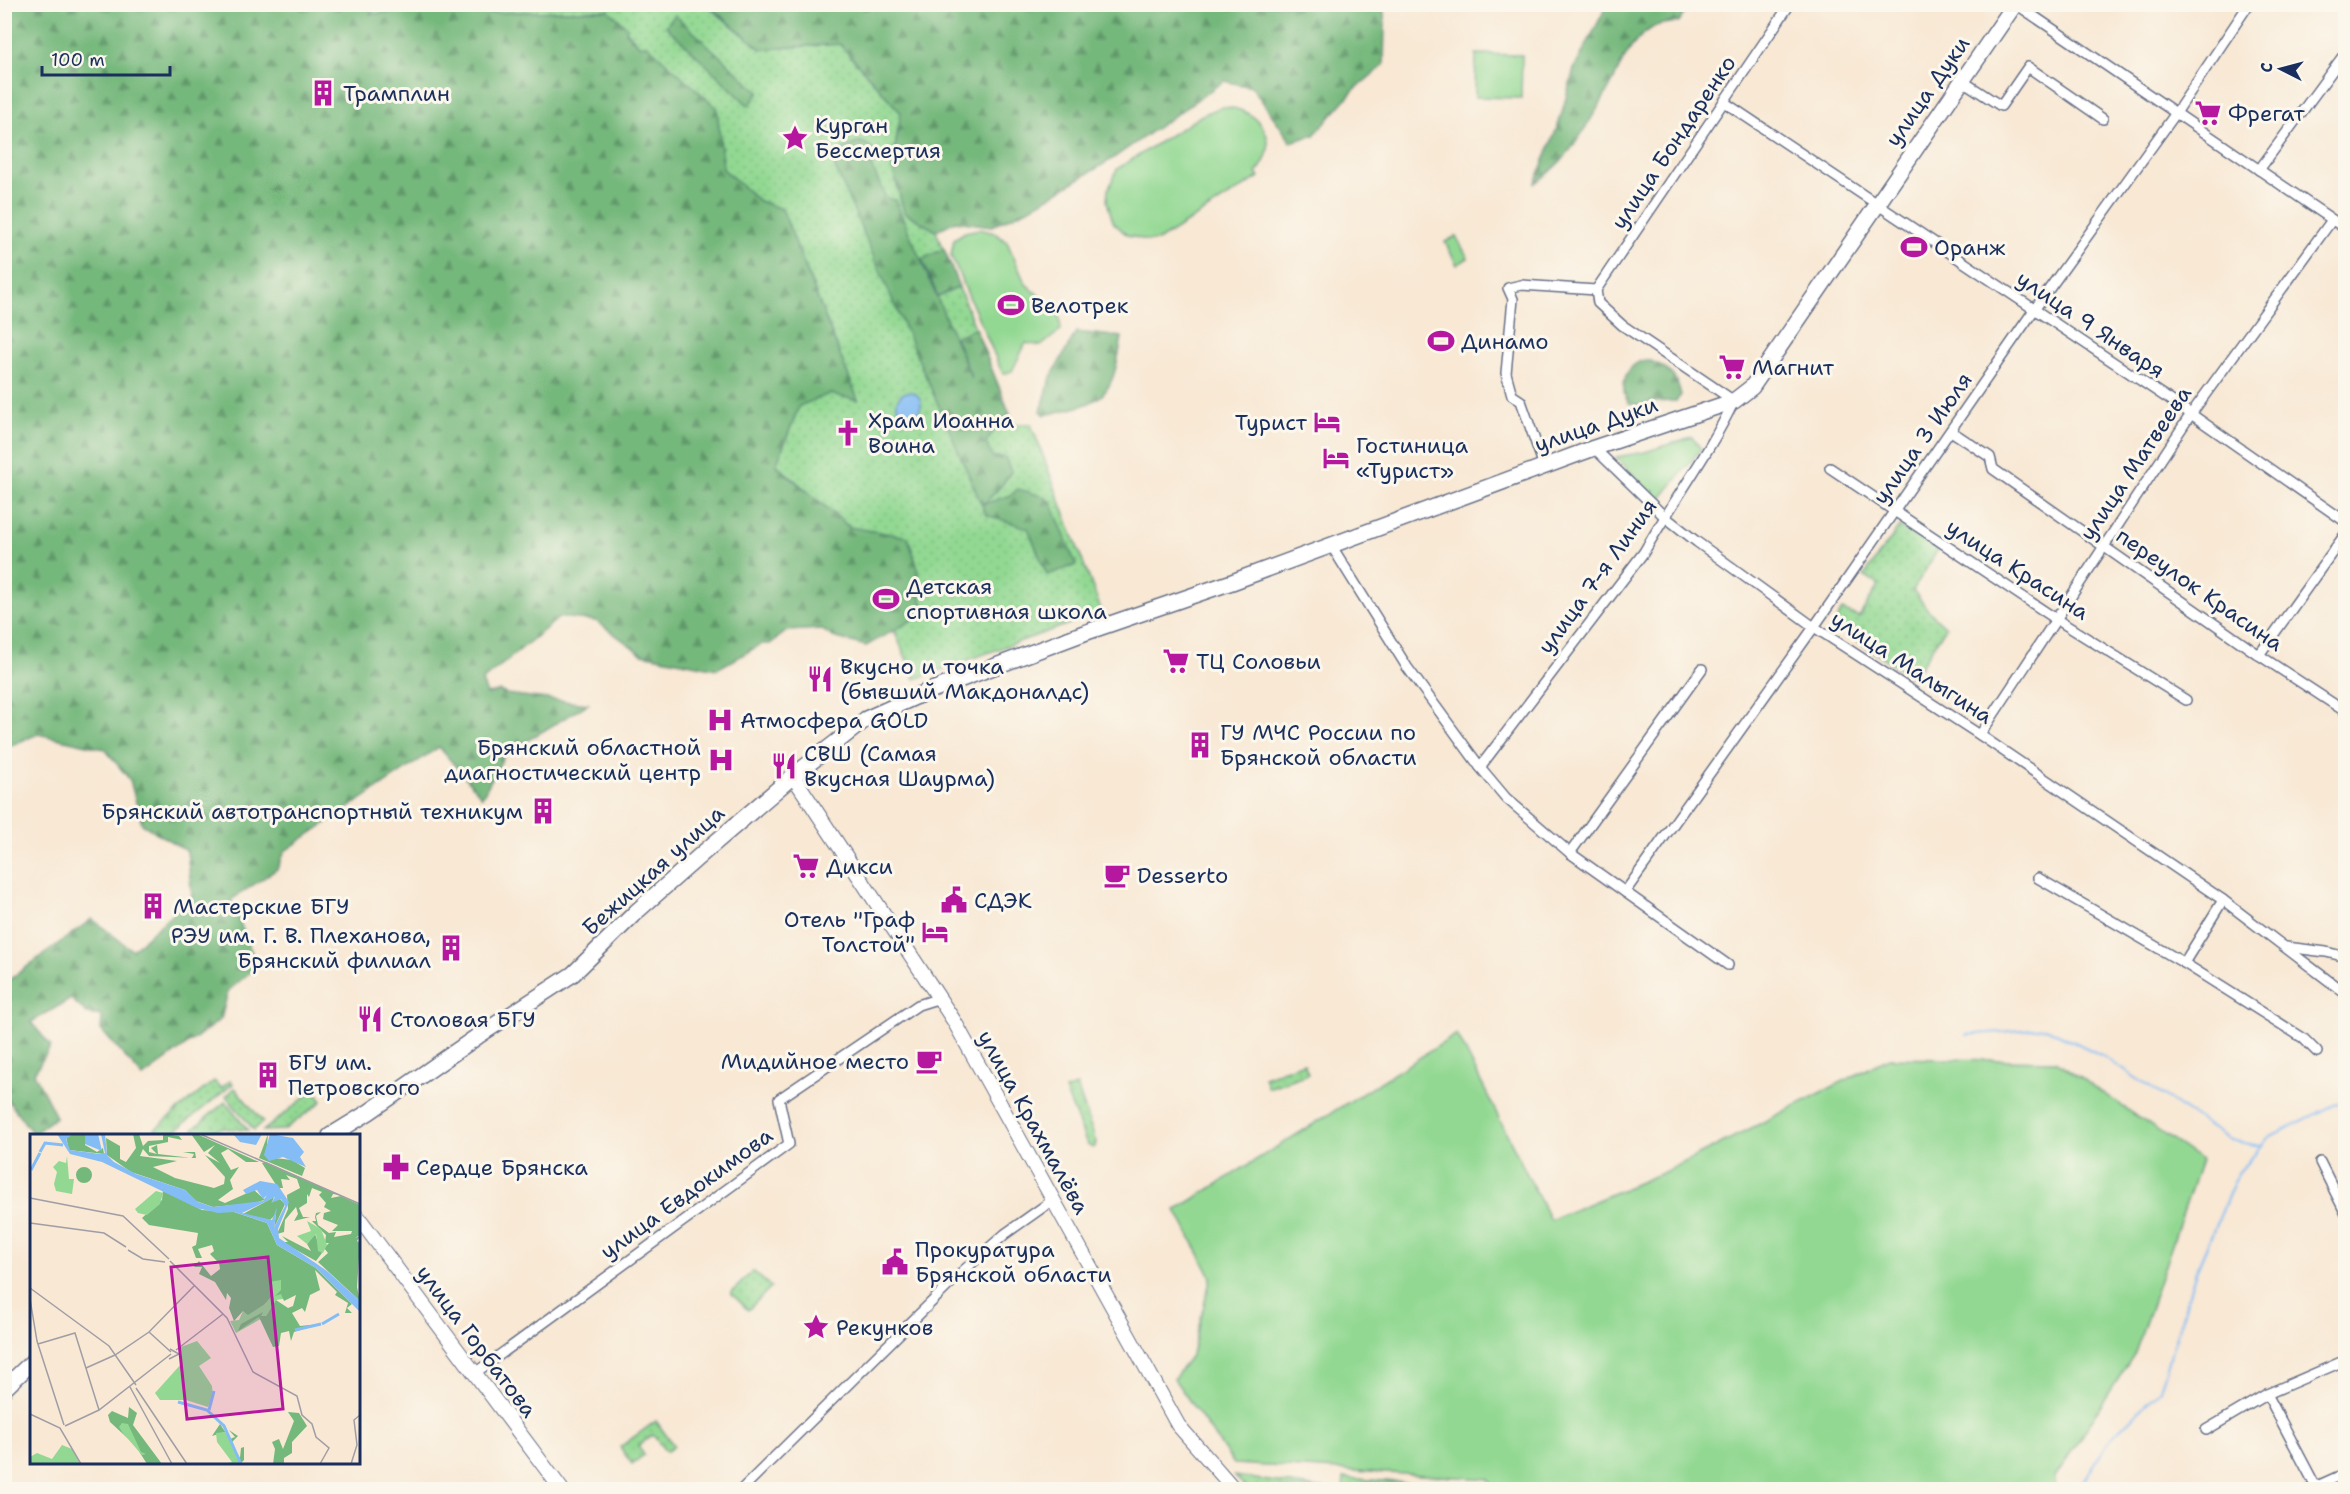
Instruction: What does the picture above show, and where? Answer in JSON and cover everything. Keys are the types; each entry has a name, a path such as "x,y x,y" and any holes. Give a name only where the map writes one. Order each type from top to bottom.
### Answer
{"main road":[{"name":"улица Дуки","path":"1017,659 1594,447 1734,401 1752,387 2016,4"},
{"name":"Бежицкая улица","path":"333,1134 573,974 636,912 794,776 866,719 924,693 1017,659"},
{"name":"улица Крахмалёва","path":"794,776 940,998 1178,1425 1235,1490"},
{"name":"улица Горбатова","path":"360,1220 562,1490"},
{"path":"4,1379 30,1355"},
{"path":"4,1389 30,1364"}],"street":[{"name":"улица Бондаренко","path":"1596,290 1790,4"},
{"path":"2016,4 2346,229"},
{"name":"улица 3 Июля","path":"1625,892 1814,627 2249,4"},
{"path":"2259,170 2346,51"},
{"path":"1961,81 2001,106 2028,67 2103,119"},
{"name":"улица 9 Января","path":"1724,102 2191,414 2346,522"},
{"name":"улица Матвеева","path":"1980,735 2191,414 2332,220"},
{"path":"1544,466 1521,400 1512,395 1506,373 1513,299 1508,288 1521,285 1596,290 1598,303 1622,325 1734,401"},
{"name":"улица 7-я Линия","path":"1480,767 1644,552 1664,516 1704,459 1734,401"},
{"name":"переулок Красина","path":"1951,431 1990,457 1993,469 2259,656 2346,712"},
{"name":"улица Малыгина","path":"1594,447 1664,516 1814,627 1980,735 2223,900 2346,994"},
{"name":"улица Красина","path":"1830,468 2056,619 2186,700"},
{"path":"2259,656 2298,597 2346,533"},
{"path":"1330,545 1407,667 1480,767 1512,804 1570,853 1728,965"},
{"path":"1570,853 1702,669"},
{"path":"2038,878 2184,963 2302,1038 2317,1052"},
{"path":"2184,963 2223,900"},
{"name":"улица Малыгина","path":"2284,946 2345,957"},
{"name":"улица Евдокимова","path":"475,1373 789,1144 779,1099 918,1005 940,998"},
{"path":"2320,1162 2346,1214"},
{"path":"741,1490 963,1271 1005,1234 1053,1200"},
{"path":"2206,1430 2267,1394 2346,1360"},
{"path":"2267,1394 2311,1487 2346,1473"}],"green space":[{"path":"707,4 1383,5 1384,65 1354,90 1314,135 1291,142 1252,87 1224,81 1112,159 1032,207 992,226 955,221 936,231 904,212 892,166 901,113 840,44 761,49"},
{"path":"5,5 378,5 370,14 489,5 490,13 608,10 627,27 626,33 640,46 646,44 717,108 723,169 759,201 782,209 858,400 829,394 799,406 776,465 849,527 908,537 917,566 920,595 925,613 866,646 833,637 821,629 787,631 770,644 762,644 717,669 642,654 596,621 560,617 482,681 487,694 500,691 506,694 588,704 505,754 482,797 439,747 285,851 277,869 231,900 257,966 228,991 221,1019 143,1077 101,1030 102,1016 88,1014 71,999 31,1022 51,1046 34,1073 56,1117 33,1134 5,1096 5,983 92,919 132,950 192,897 187,851 142,824 130,780 105,749 38,734 9,746 5,757"},
{"path":"366,5 479,5 368,15"},
{"path":"489,5 706,5 761,49 840,44 901,113 892,166 904,211 936,231 1014,424 1031,424 1102,612 915,679 894,630 925,613 920,595 917,566 849,527 776,464 806,389 858,400 782,209 759,201 723,169 717,108 646,45 640,46 608,10 490,13"},
{"path":"1609,5 1689,5 1679,22 1655,26 1636,41 1575,143 1557,165 1535,183 1559,123 1574,69"},
{"path":"675,15 759,92 749,106 666,26"},
{"path":"1476,54 1522,55 1521,98 1475,97"},
{"path":"1222,107 1247,113 1264,129 1268,139 1268,150 1264,162 1256,173 1259,177 1158,241 1127,235 1113,222 1107,201 1108,190 1117,169 1202,115"},
{"path":"860,142 869,146 876,155 877,158 870,163 886,198 895,200 972,379 955,337 975,328 1010,415 990,423 994,431 986,442 992,457 1005,457 1011,472 984,504 1011,495 1018,489 1042,496 1051,502 1076,565 1047,575 1028,528 986,515 834,165 843,161 842,149"},
{"name":"Велотрек","path":"979,229 995,233 1007,242 1025,283 1059,314 1061,330 1041,346 1026,343 1012,371 1003,374 951,256 954,239 965,232"},
{"path":"1456,236 1468,258 1457,265 1445,242"},
{"path":"944,249 959,287 938,297 922,259"},
{"path":"1076,332 1122,337 1114,374 1109,386 1094,401 1045,415 1041,411 1051,377"},
{"path":"1646,360 1659,364 1677,382 1681,395 1676,401 1638,405 1629,403 1624,390 1626,377 1633,366"},
{"path":"1692,437 1701,449 1658,502 1616,457 1645,452"},
{"path":"1899,527 1939,548 1913,590 1928,610 1946,627 1913,678 1833,625 1842,610 1859,617 1879,585 1864,576"},
{"path":"1457,1034 1550,1220 1671,1169 1889,1058 2056,1061 2201,1160 2135,1353 2055,1477 2055,1489 1493,1490 1489,1479 1234,1464 1174,1379 1192,1354 1211,1277 1176,1210"},
{"path":"1304,1063 1308,1074 1268,1088 1264,1077"},
{"path":"214,1081 221,1088 230,1081 233,1084 171,1134 160,1134 155,1129"},
{"path":"1077,1086 1096,1142 1095,1147 1092,1148 1087,1144 1065,1090"},
{"path":"235,1088 263,1122 254,1130 226,1096"},
{"path":"314,1090 322,1101 284,1130 263,1131"},
{"path":"225,1102 248,1130 221,1128 198,1134 193,1129"},
{"path":"753,1271 771,1287 748,1310 731,1293"},
{"path":"656,1421 674,1446 666,1452 653,1435 638,1446 644,1455 632,1464 620,1447"},
{"path":"1234,1476 1326,1489 1248,1489"},
{"path":"1344,1478 1486,1489 1343,1489"}],"water":[{"path":"909,392 918,395 921,404 918,413 909,416 900,413 897,404 900,395"}],"waterway":[{"path":"1966,1035 2046,1028 2101,1055 2230,1140 2260,1146"},
{"path":"2078,1490 2111,1438 2160,1390 2196,1271 2238,1173 2269,1137 2346,1099"}],"place":[{"name":"Трамплин","path":"323,93"},
{"name":"Фрегат","path":"2208,113"},
{"name":"Курган Бессмертия","path":"795,138"},
{"name":"Оранж","path":"1914,247"},
{"name":"Велотрек","path":"1011,305"},
{"name":"Динамо","path":"1441,341"},
{"name":"Магнит","path":"1732,367"},
{"name":"Турист","path":"1327,422"},
{"name":"Храм Иоанна Воина","path":"848,433"},
{"name":"Гостиница «Турист»","path":"1336,458"},
{"name":"Детская спортивная школа","path":"886,599"},
{"name":"ТЦ Соловьи","path":"1176,661"},
{"name":"Вкусно и точка (бывший Макдоналдс)","path":"820,679"},
{"name":"Атмосфера GOLD","path":"720,720"},
{"name":"ГУ МЧС России по Брянской области","path":"1200,745"},
{"name":"Брянский областной диагностический центр","path":"721,760"},
{"name":"СВШ (Самая Вкусная Шаурма)","path":"784,766"},
{"name":"Брянский автотранспортный техникум","path":"543,811"},
{"name":"Дикси","path":"806,866"},
{"name":"Desserto","path":"1117,875"},
{"name":"СДЭК","path":"954,900"},
{"name":"Мастерские БГУ","path":"153,906"},
{"name":"Отель \"Граф Толстой\"","path":"935,932"},
{"name":"РЭУ им. Г. В. Плеханова, Брянский филиал","path":"451,948"},
{"name":"Столовая БГУ","path":"370,1019"},
{"name":"Мидийное место","path":"929,1061"},
{"name":"БГУ им. Петровского","path":"268,1075"},
{"name":"Сердце Брянска","path":"396,1167"},
{"name":"Прокуратура Брянской области","path":"895,1262"},
{"name":"Рекунков","path":"816,1327"}]}
